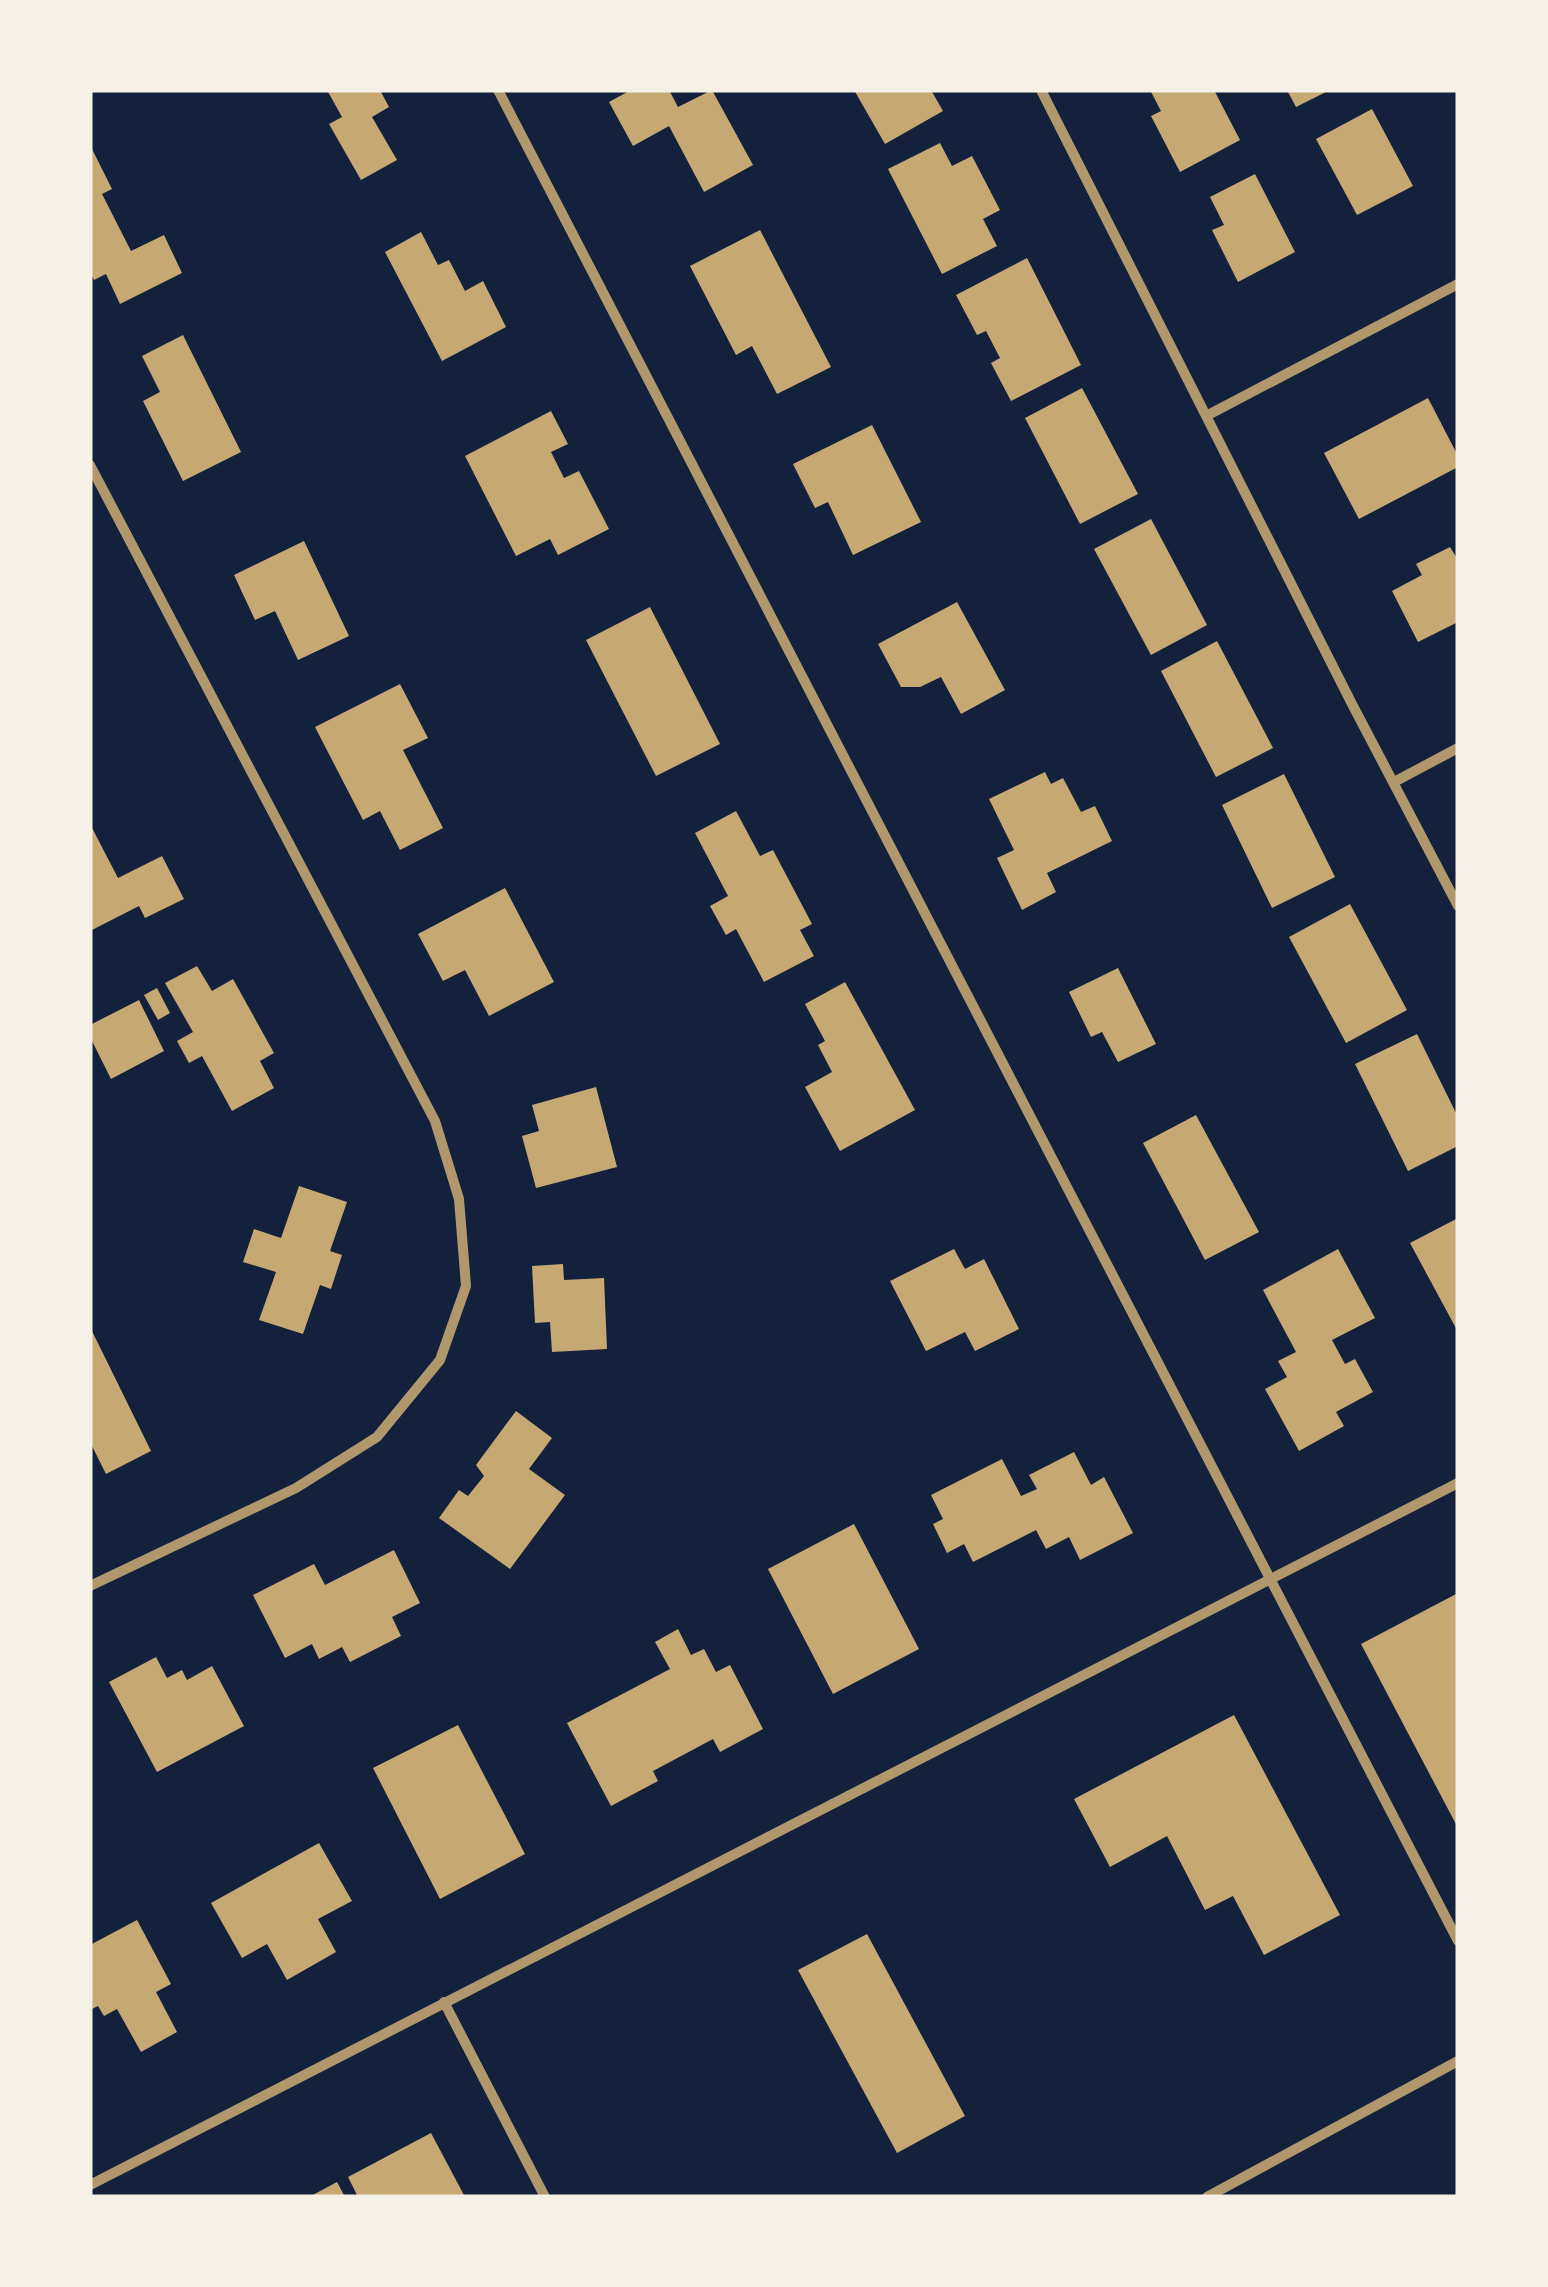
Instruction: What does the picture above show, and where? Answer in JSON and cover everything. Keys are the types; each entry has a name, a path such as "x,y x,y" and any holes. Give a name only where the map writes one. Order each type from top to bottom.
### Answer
{"street":[{"path":"498,90 1458,1941"},
{"path":"1041,90 1458,906"},
{"path":"1208,416 1458,284"},
{"path":"90,466 434,1122 459,1199 466,1286 440,1360 377,1437 296,1488 90,1586"},
{"path":"1394,782 1458,748"},
{"path":"90,2186 1458,1482"},
{"path":"444,2002 545,2197"},
{"path":"1206,2197 1458,2061"}],"building":[{"path":"327,90 380,90 389,107 372,117 397,160 361,180 329,124 342,117"},
{"path":"631,90 669,90 678,107 712,90 753,165 704,192 669,126 633,146 609,102"},
{"path":"854,90 931,90 943,111 885,144"},
{"path":"1150,90 1214,90 1240,140 1180,172 1151,116 1161,111"},
{"path":"1287,90 1330,90 1296,107"},
{"path":"1372,109 1413,186 1357,215 1316,139"},
{"path":"940,143 952,166 972,156 1000,210 983,219 997,246 942,274 888,169"},
{"path":"90,145 112,189 102,194 131,251 164,235 182,273 120,304 106,274 94,280 90,272"},
{"path":"1255,174 1295,252 1238,282 1212,230 1224,225 1210,197"},
{"path":"760,230 831,367 777,394 752,346 736,355 690,266"},
{"path":"421,232 438,265 449,260 465,291 483,281 506,327 442,361 385,252"},
{"path":"1027,258 1081,365 1011,401 991,363 1000,358 986,331 977,335 956,295"},
{"path":"183,335 241,452 183,481 143,401 160,392 142,356"},
{"path":"1082,388 1138,494 1080,524 1025,418"},
{"path":"1428,398 1458,456 1458,467 1359,519 1324,453"},
{"path":"551,411 568,444 551,452 564,478 579,471 609,529 558,555 550,539 516,556 465,456"},
{"path":"872,425 921,522 853,555 828,502 815,508 793,464"},
{"path":"1151,519 1207,625 1151,655 1094,549"},
{"path":"304,541 349,636 298,660 275,611 255,620 234,575"},
{"path":"1450,547 1458,560 1458,622 1418,642 1392,591 1422,575 1416,564"},
{"path":"957,602 1005,690 961,714 941,677 920,687 901,687 878,644"},
{"path":"650,607 720,744 656,776 586,640"},
{"path":"1217,641 1273,748 1216,777 1161,671"},
{"path":"400,684 428,738 403,750 443,828 400,850 380,811 363,820 315,727"},
{"path":"1045,772 1051,784 1063,778 1081,812 1095,806 1112,841 1047,873 1056,892 1022,910 997,858 1014,850 989,799"},
{"path":"1284,774 1335,877 1272,908 1222,805"},
{"path":"736,811 760,856 773,850 812,924 800,930 814,956 764,982 736,929 726,935 710,906 728,896 695,833"},
{"path":"90,824 118,878 162,856 184,899 145,918 139,906 90,931"},
{"path":"505,888 554,982 489,1016 465,970 443,981 418,934"},
{"path":"1350,904 1407,1010 1346,1043 1289,937"},
{"path":"197,966 212,991 233,979 274,1053 260,1061 274,1088 232,1111 202,1056 189,1063 177,1041 193,1032 165,983"},
{"path":"1118,968 1156,1044 1118,1062 1102,1032 1091,1037 1069,992"},
{"path":"845,982 915,1110 840,1151 805,1087 832,1072 818,1045 825,1041 805,1004"},
{"path":"157,988 170,1013 158,1020 144,995"},
{"path":"139,1000 164,1051 111,1079 90,1037 90,1025"},
{"path":"1417,1034 1458,1117 1458,1146 1408,1171 1355,1064"},
{"path":"596,1087 617,1167 536,1188 522,1136 539,1131 532,1105"},
{"path":"1196,1115 1259,1232 1205,1260 1143,1143"},
{"path":"299,1186 347,1202 330,1251 342,1255 331,1289 320,1285 303,1334 259,1320 276,1272 243,1262 254,1229 281,1238"},
{"path":"1458,1218 1458,1332 1410,1243"},
{"path":"954,1249 965,1269 984,1259 1019,1329 975,1351 965,1332 926,1351 890,1281"},
{"path":"1338,1249 1375,1318 1332,1340 1345,1364 1355,1359 1373,1392 1336,1412 1344,1426 1299,1451 1265,1389 1287,1377 1278,1361 1296,1352 1263,1290"},
{"path":"563,1264 564,1280 604,1278 607,1349 552,1352 550,1322 535,1323 532,1266"},
{"path":"90,1327 151,1451 106,1474 90,1442"},
{"path":"516,1411 552,1438 529,1469 565,1495 510,1569 439,1518 459,1490 468,1496 484,1476 476,1465"},
{"path":"1074,1452 1091,1485 1104,1477 1133,1533 1080,1560 1069,1537 1046,1549 1036,1530 973,1562 964,1544 947,1553 933,1524 943,1519 931,1495 1002,1459 1021,1496 1037,1489 1029,1475"},
{"path":"854,1524 919,1649 833,1694 768,1569"},
{"path":"394,1550 420,1603 392,1617 401,1636 350,1662 342,1647 319,1659 312,1644 285,1658 253,1595 314,1564 325,1585"},
{"path":"1458,1593 1458,1828 1361,1644"},
{"path":"678,1629 691,1655 704,1649 716,1672 730,1665 763,1729 720,1752 713,1739 653,1771 658,1781 611,1806 567,1723 670,1669 655,1642"},
{"path":"156,1657 167,1678 182,1670 187,1680 212,1666 244,1726 157,1772 109,1682"},
{"path":"1234,1715 1340,1915 1264,1955 1233,1896 1205,1910 1167,1836 1110,1867 1074,1799"},
{"path":"458,1725 525,1854 440,1899 373,1768"},
{"path":"319,1843 352,1901 318,1919 336,1952 287,1980 267,1944 242,1958 211,1903"},
{"path":"137,1920 171,1984 156,1992 177,2032 141,2052 117,2009 104,2016 98,2006 90,2010 90,1945"},
{"path":"867,1934 965,2116 897,2153 798,1970"},
{"path":"431,2133 465,2197 358,2197 348,2177"},
{"path":"337,2182 345,2197 309,2197"}]}
